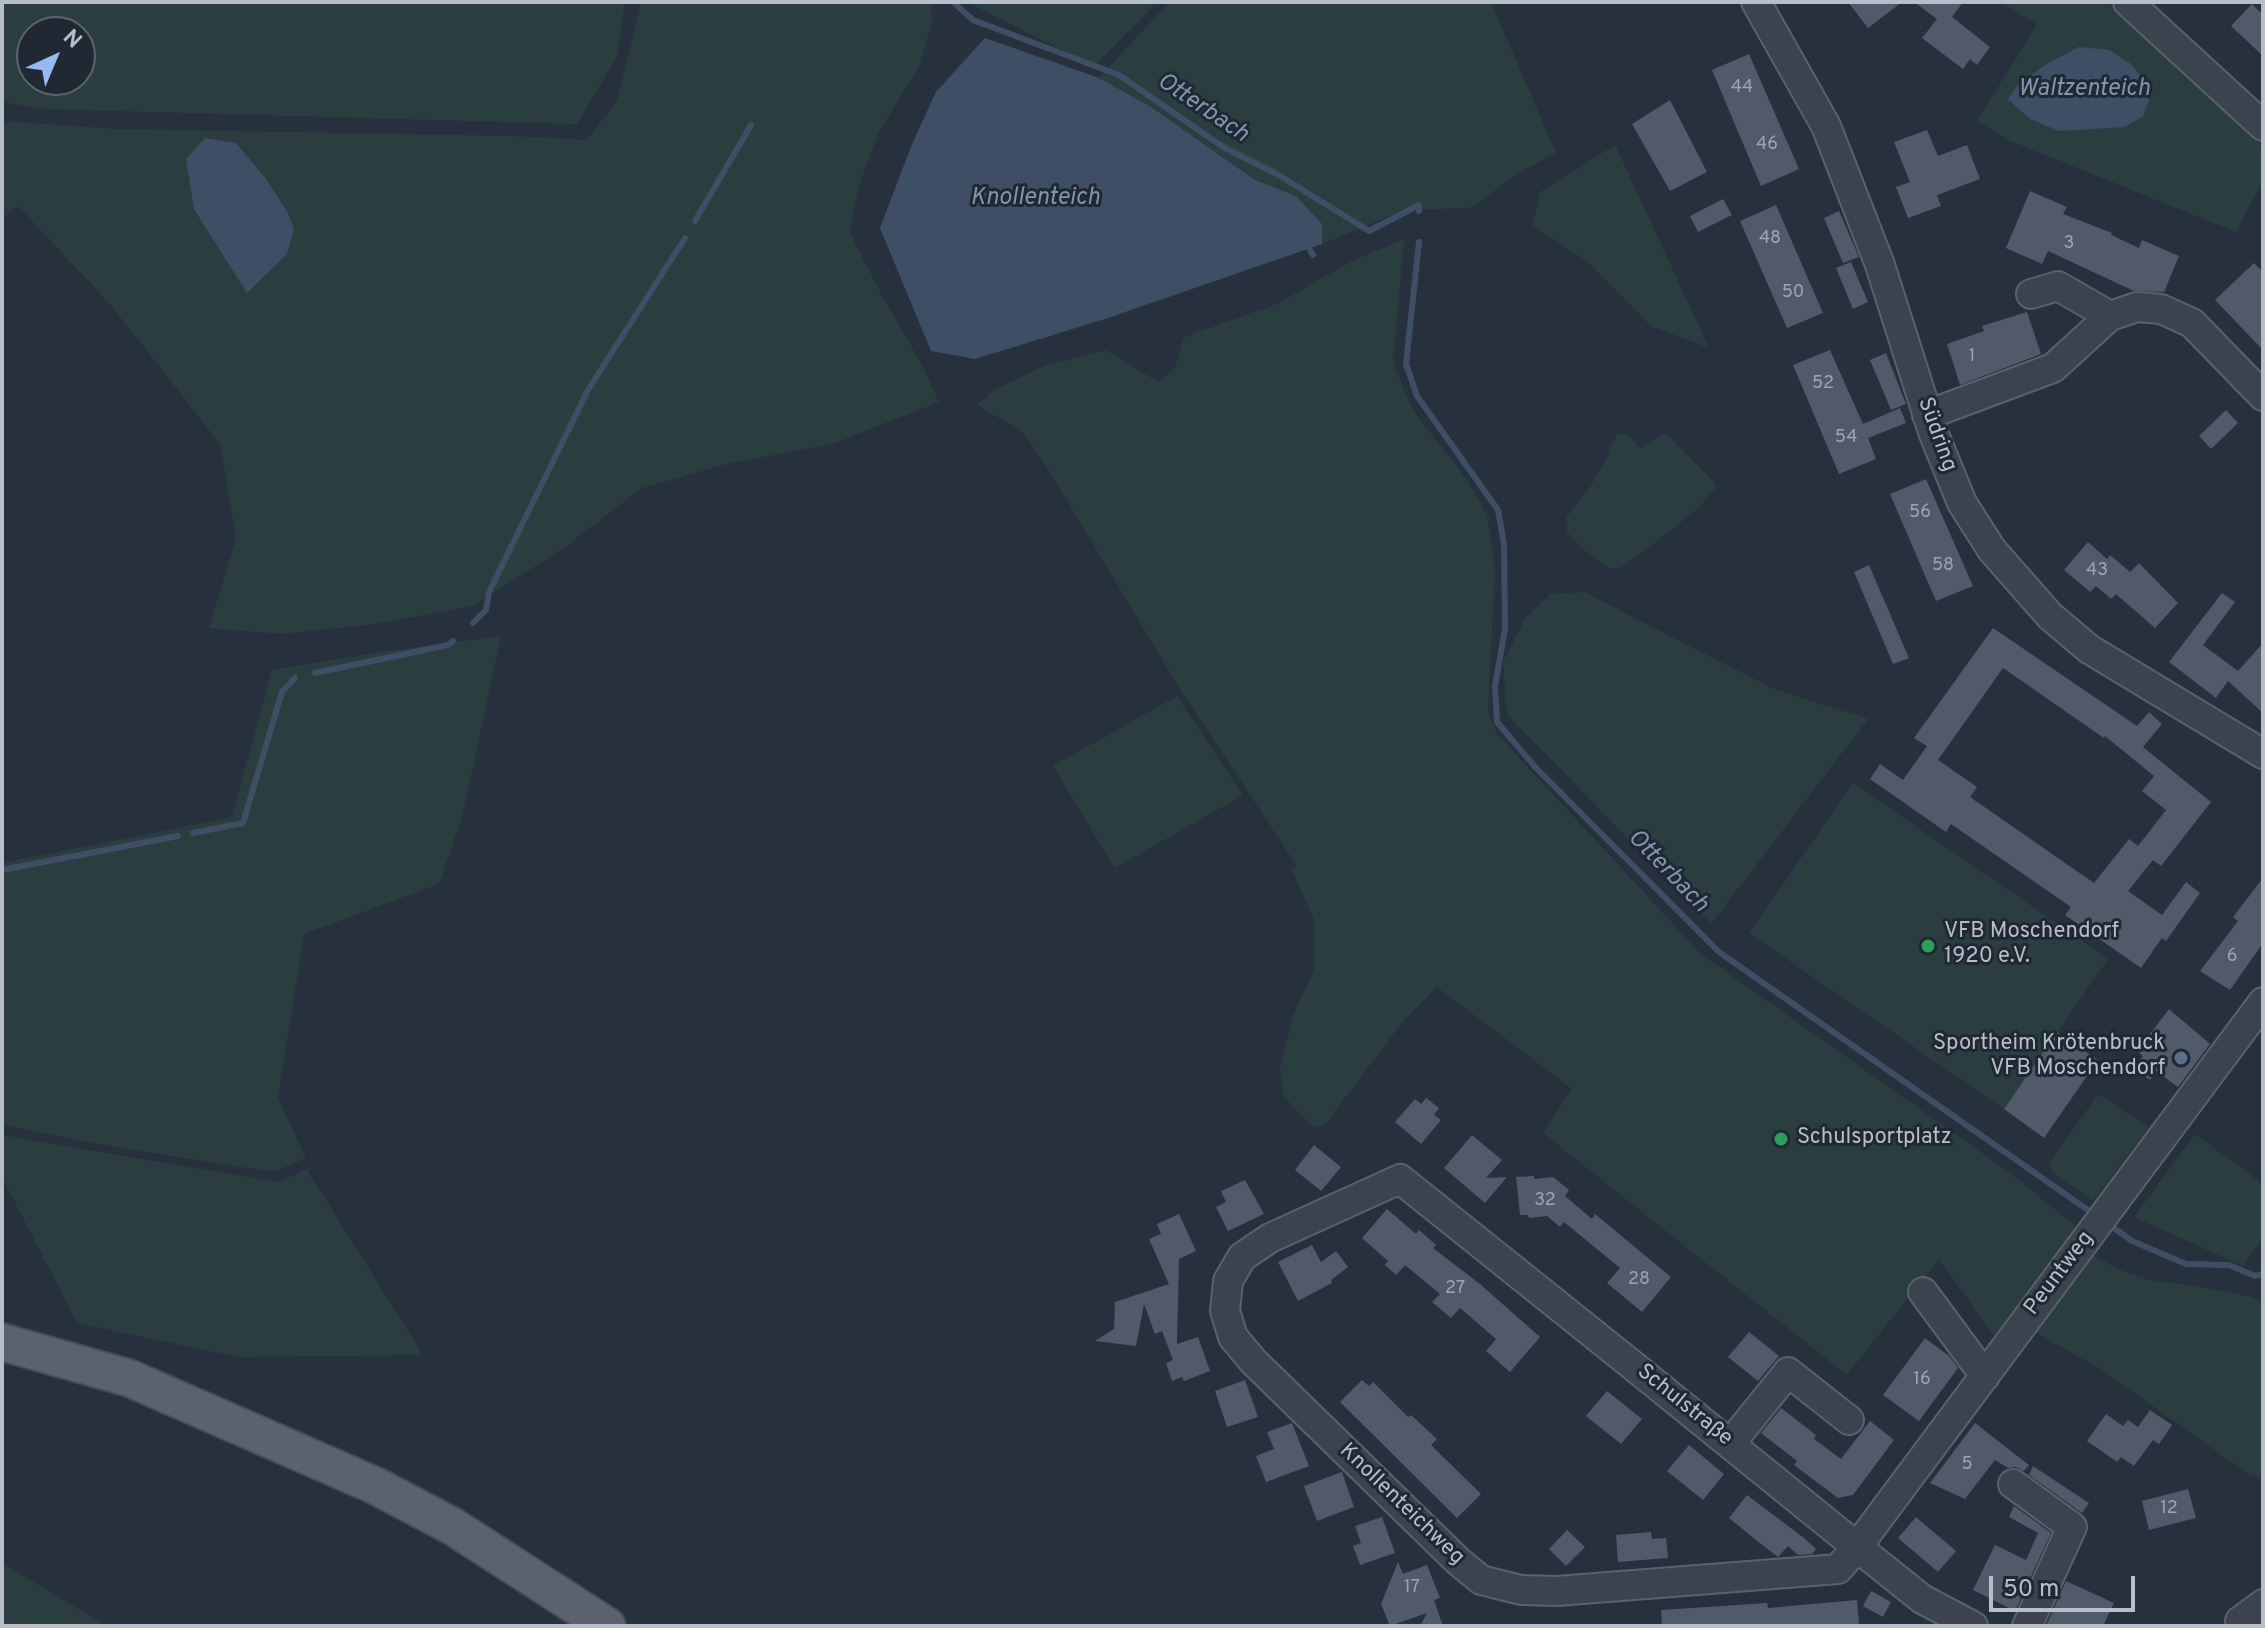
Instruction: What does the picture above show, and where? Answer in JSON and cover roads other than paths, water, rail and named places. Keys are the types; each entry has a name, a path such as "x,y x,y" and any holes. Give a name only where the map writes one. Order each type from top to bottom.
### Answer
{"main road":[{"path":"2,1342 129,1378 376,1486 452,1526 607,1626"}],"street":[{"name":"Südring","path":"1756,2 1826,126 1880,265 1927,415 1962,503 1992,550 2050,616 2089,649 2263,754"},
{"path":"2128,2 2263,126"},
{"path":"2031,294 2058,286 2110,316"},
{"path":"1927,415 2053,368 2110,316 2137,307 2161,309 2192,323 2263,396"},
{"name":"Peuntweg","path":"1857,1547 2263,1002"},
{"name":"Schulstraße","path":"1400,1179 1922,1599 1973,1626"},
{"name":"Knollenteichweg","path":"1400,1179 1270,1238 1242,1257 1228,1281 1225,1311 1233,1337 1253,1361 1481,1580 1521,1590 1557,1591 1813,1573 1838,1569 1857,1547"},
{"path":"1923,1292 1985,1376"},
{"path":"1730,1444 1788,1372 1849,1420"},
{"path":"2013,1484 2072,1527 2027,1626"},
{"path":"2240,1621 2263,1604"}],"water":[{"name":"Knollenteich","path":"985,38 1099,78 1151,107 1255,180 1296,196 1322,224 1322,244 1105,319 975,359 931,351 880,228 936,92"},
{"name":"Waltzenteich","path":"2079,47 2109,50 2131,64 2144,80 2149,100 2143,116 2125,127 2059,131 2030,119 2008,99 2018,84"},
{"path":"205,138 236,143 266,179 288,213 294,229 287,254 247,293 194,209 186,159"}],"waterway":[{"name":"Otterbach","path":"953,2 973,20 1119,75 1223,147 1277,174 1369,231 1419,205 1419,211"},
{"path":"695,221 751,125"},
{"path":"473,623 486,610 489,592 588,390 685,238"},
{"name":"Otterbach","path":"1419,242 1406,364 1417,396 1498,510 1504,544 1505,629 1495,686 1497,722 1536,768 1719,952 2095,1215"},
{"name":"Otterbach","path":"1310,250 1313,255"},
{"path":"315,673 448,645 453,641"},
{"path":"193,833 243,823 282,692 295,678"},
{"path":"2,870 178,836"},
{"name":"Otterbach","path":"2107,1223 2132,1241 2186,1264 2229,1265 2255,1276 2263,1274"}],"place":[{"name":"VFB Moschendorf 1920 e.V.","path":"1928,946"},
{"name":"Sportheim Krötenbruck VFB Moschendorf","path":"2181,1058"},
{"name":"Schulsportplatz","path":"1781,1139"}]}
